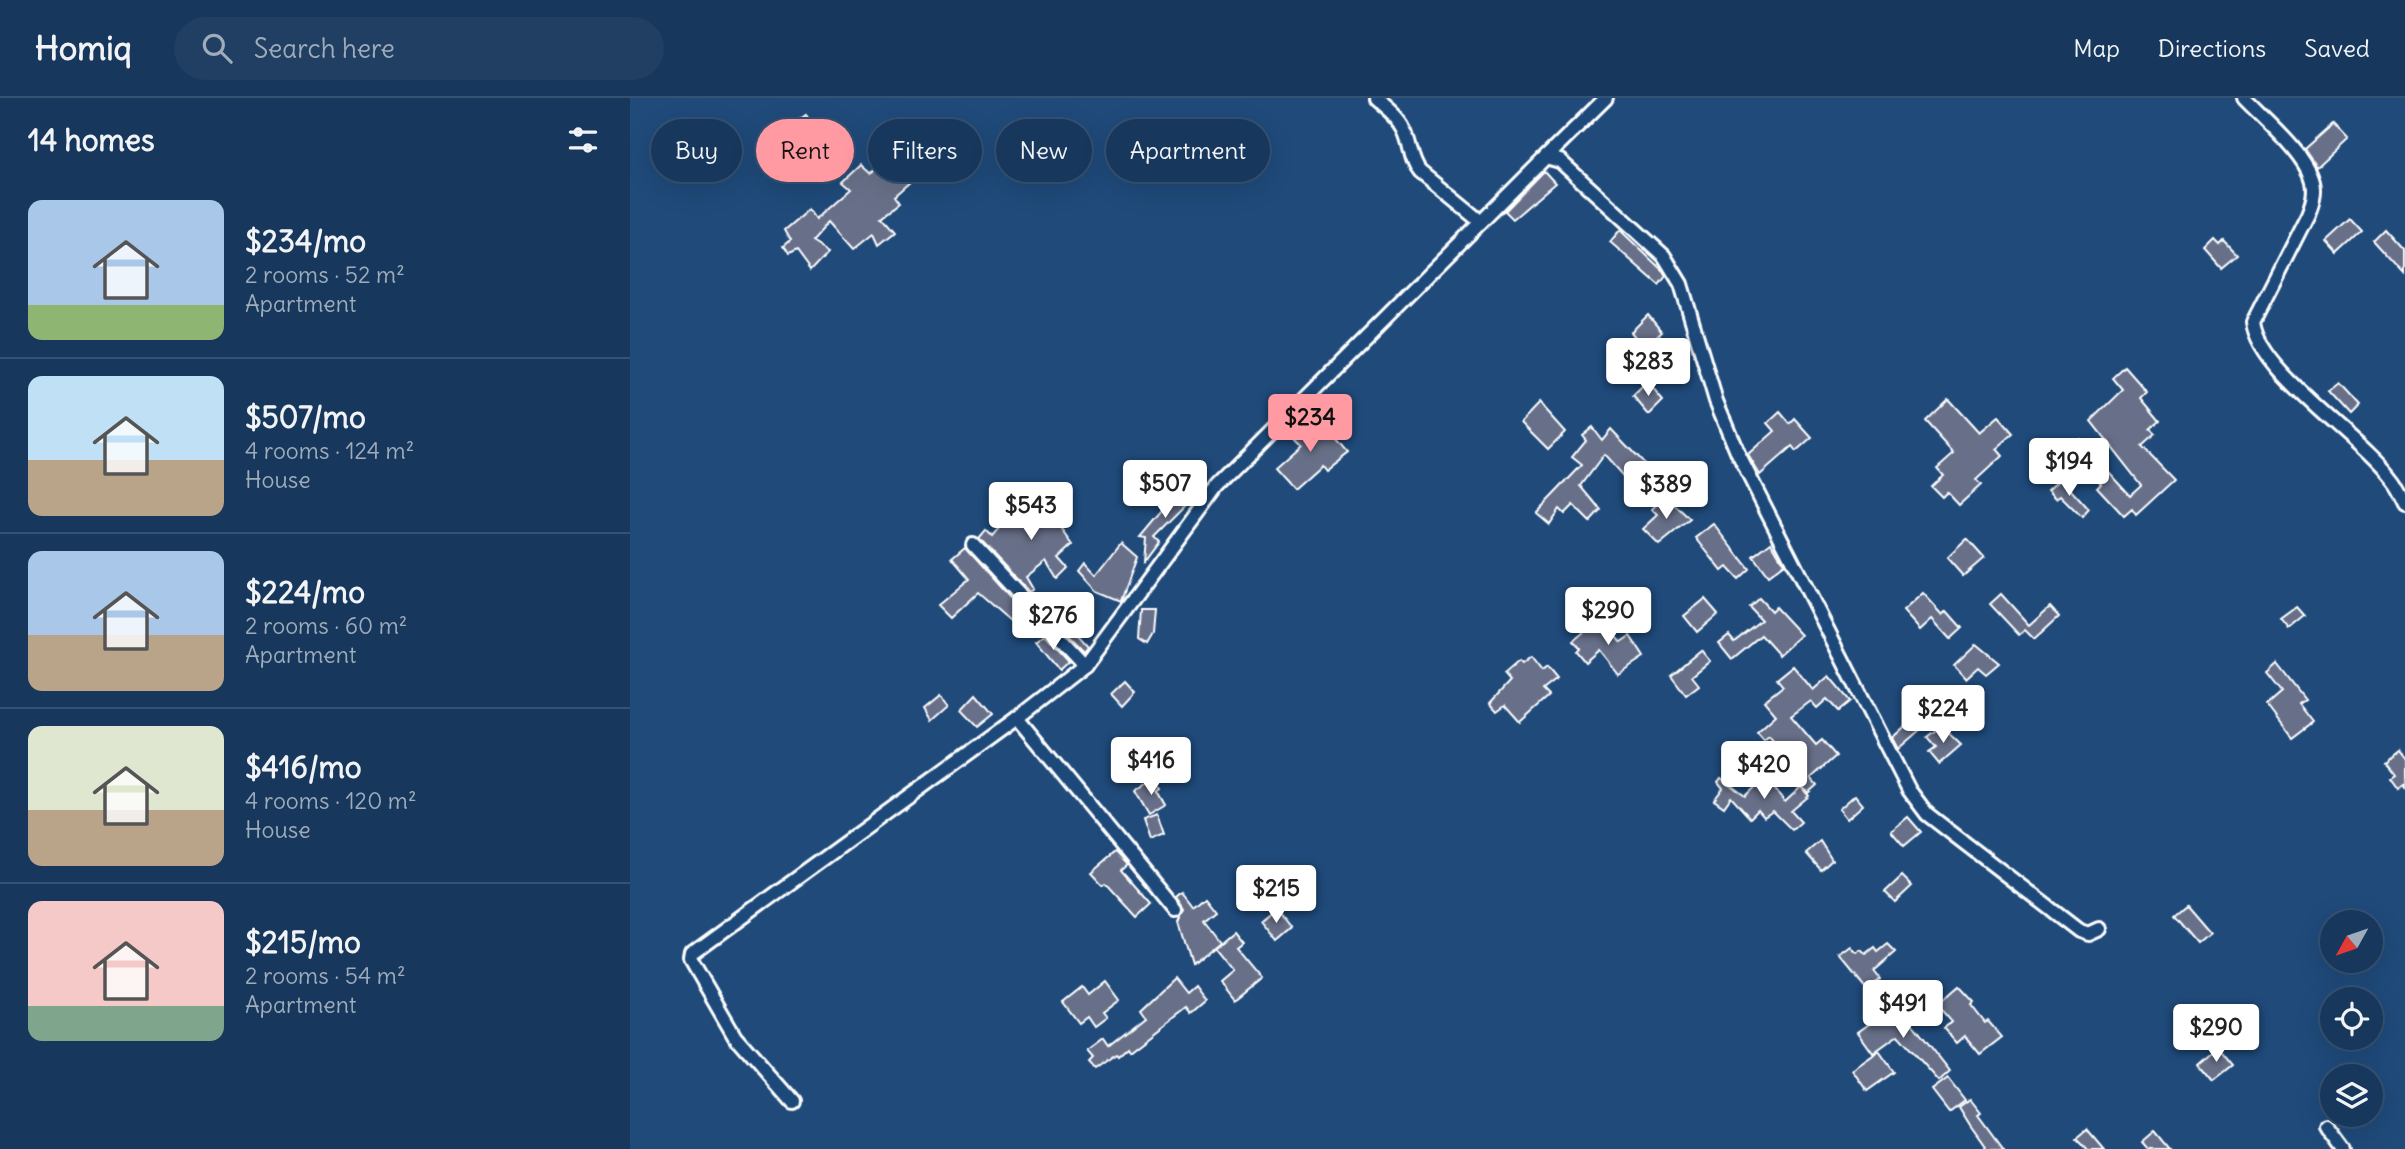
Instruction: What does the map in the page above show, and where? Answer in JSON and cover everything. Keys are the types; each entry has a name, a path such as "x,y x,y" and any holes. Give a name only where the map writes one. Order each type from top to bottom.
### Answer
{"street":[{"path":"1374,98 1399,120 1414,164 1420,172 1480,222"},
{"path":"792,1101 735,1036 691,960 692,954 1017,719 1085,665 1217,486 1606,98"},
{"path":"2244,98 2304,163 2313,182 2314,195 2308,214 2253,322 2255,337 2301,393 2384,470 2405,502"},
{"path":"1546,157 1560,160 1664,256 1681,284 1716,401 1738,454 1909,790 1927,814 2079,931 2088,934 2099,929"},
{"path":"973,545 1085,665"},
{"path":"1017,719 1175,910"},
{"path":"2327,1127 2343,1149"}],"building":[{"path":"2333,124 2347,139 2317,167 2305,149"},
{"path":"861,165 868,171 868,182 910,182 894,196 899,203 882,216 895,231 879,244 874,233 854,249 829,221 811,241 828,252 810,271 796,252 788,256 783,248 790,242 784,231 810,209 817,219 851,189 843,182 854,182 854,172"},
{"path":"1544,171 1555,183 1513,219 1505,211"},
{"path":"2350,219 2362,232 2338,254 2326,241"},
{"path":"1620,230 1663,271 1666,276 1659,285 1610,242"},
{"path":"2386,230 2405,251 2405,276 2374,242"},
{"path":"2215,240 2220,245 2224,241 2237,255 2221,268 2205,250"},
{"path":"1648,315 1662,332 1644,348 1631,332"},
{"path":"2125,367 2147,392 2141,398 2160,421 2150,430 2155,435 2142,447 2174,480 2136,515 2132,509 2124,516 2097,487 2101,483 2068,446 2078,438 2130,495 2141,485 2091,421 2123,390 2113,378"},
{"path":"1647,382 1663,401 1649,415 1633,396"},
{"path":"2338,383 2358,405 2349,414 2328,391"},
{"path":"1948,399 1979,433 1998,417 2013,434 1996,449 2002,456 1976,480 1981,485 1959,505 1947,492 1942,497 1931,486 1943,475 1937,468 1954,453 1925,421"},
{"path":"1539,403 1565,432 1548,449 1521,422"},
{"path":"1780,412 1790,424 1795,419 1812,438 1796,452 1792,447 1760,475 1748,455 1775,431 1768,423"},
{"path":"1318,418 1347,452 1324,470 1320,465 1293,489 1274,468 1301,444 1295,438"},
{"path":"1592,427 1602,440 1611,429 1665,486 1656,493 1648,483 1628,497 1625,493 1632,486 1604,455 1581,486 1601,510 1590,522 1573,505 1564,514 1559,509 1549,524 1536,513 1582,465 1572,457 1586,440 1582,435"},
{"path":"2061,479 2089,510 2082,518 2060,496 2056,499 2048,491"},
{"path":"1182,487 1193,498 1154,537 1159,542 1144,562 1146,538 1140,537"},
{"path":"1043,494 1061,521 1058,524 1073,545 1059,558 1068,568 1057,579 1046,561 1026,577 1033,589 1029,592 979,539 986,531 992,537 1005,522 1008,526"},
{"path":"1665,496 1690,520 1659,545 1643,529 1658,515 1652,509"},
{"path":"1714,524 1749,569 1738,579 1727,567 1722,571 1696,538"},
{"path":"1967,539 1984,558 1963,576 1947,558"},
{"path":"1771,542 1784,564 1768,576 1753,556"},
{"path":"1121,543 1137,557 1121,601 1097,591 1079,571 1085,563 1096,575"},
{"path":"965,548 1021,610 1010,621 978,593 951,618 938,605 969,579 952,559"},
{"path":"1923,593 1943,615 1947,611 1962,628 1950,639 1932,619 1920,630 1903,611"},
{"path":"2001,594 2029,625 2050,606 2059,616 2034,639 2025,630 2019,635 1990,604"},
{"path":"1759,598 1771,611 1775,607 1801,635 1779,655 1761,635 1732,659 1719,643 1729,635 1734,641 1761,620 1749,607"},
{"path":"1705,599 1718,614 1697,632 1684,616"},
{"path":"2297,607 2305,616 2289,629 2281,619"},
{"path":"1141,610 1155,610 1153,634 1147,644 1139,639"},
{"path":"1601,618 1621,642 1630,636 1644,657 1618,674 1599,650 1585,662 1576,651 1579,648 1573,641"},
{"path":"1064,619 1088,646 1084,651 1059,625"},
{"path":"1045,635 1069,661 1059,670 1036,642"},
{"path":"1976,644 1999,663 1986,674 1978,667 1966,678 1954,665"},
{"path":"1701,650 1710,661 1692,676 1699,685 1686,695 1671,675"},
{"path":"1531,657 1542,671 1547,667 1557,679 1543,690 1549,696 1520,722 1505,705 1497,711 1490,703 1510,681 1504,674 1519,661 1522,664"},
{"path":"2277,664 2305,700 2299,704 2313,722 2292,738 2267,705 2282,692 2267,673"},
{"path":"1793,666 1813,690 1829,676 1850,701 1838,711 1827,699 1817,708 1811,701 1791,716 1816,745 1822,740 1836,756 1811,778 1817,785 1808,793 1777,760 1784,754 1769,736 1764,740 1757,732 1776,715 1764,701 1783,686 1777,679"},
{"path":"1125,681 1135,692 1122,706 1111,694"},
{"path":"976,694 993,714 977,727 961,710"},
{"path":"941,695 949,705 932,720 925,708"},
{"path":"1913,719 1921,729 1898,749 1892,738"},
{"path":"1941,726 1961,745 1939,764 1929,752 1936,747 1927,737"},
{"path":"2398,750 2405,759 2405,787 2403,784 2398,788 2390,777 2394,774 2384,761"},
{"path":"1765,777 1785,802 1801,787 1809,796 1791,811 1801,822 1792,830 1773,811 1764,817 1758,810 1750,818 1731,797 1724,807 1714,800 1723,788 1718,782 1721,778 1745,796"},
{"path":"1154,778 1162,788 1158,791 1166,805 1149,815 1135,791"},
{"path":"1855,795 1863,805 1847,819 1839,809"},
{"path":"1157,815 1164,835 1150,841 1143,820"},
{"path":"1908,817 1921,832 1904,846 1891,831"},
{"path":"1820,841 1832,860 1821,870 1806,853"},
{"path":"1115,852 1127,865 1121,870 1151,904 1137,917 1106,883 1103,885 1091,872"},
{"path":"1902,876 1912,886 1895,902 1885,892"},
{"path":"1182,892 1193,906 1205,896 1216,910 1204,920 1220,941 1191,965 1178,922 1184,909 1176,897"},
{"path":"2186,905 2210,933 2198,943 2174,915"},
{"path":"1276,908 1292,928 1277,941 1261,921"},
{"path":"1233,931 1242,942 1236,947 1262,978 1235,1000 1220,981 1233,970 1214,947"},
{"path":"1888,944 1896,952 1874,971 1880,979 1867,990 1840,957 1852,948 1857,954 1862,951 1866,955 1875,948 1878,952"},
{"path":"1174,978 1186,993 1194,986 1205,1001 1191,1013 1186,1007 1130,1050 1128,1047 1095,1069 1089,1062 1093,1058 1087,1051 1103,1039 1108,1046 1146,1016 1141,1009"},
{"path":"1105,981 1119,1000 1102,1013 1106,1018 1094,1027 1087,1017 1079,1023 1063,1002 1082,987 1088,995"},
{"path":"1959,986 1974,1002 1971,1005 1985,1023 1988,1021 2002,1037 1980,1054 1965,1036 1957,1043 1944,1028 1952,1022 1937,1005"},
{"path":"1900,1008 1950,1071 1939,1081 1898,1035 1873,1053 1858,1032 1879,1017 1882,1021"},
{"path":"2218,1047 2233,1065 2214,1080 2200,1063"},
{"path":"1879,1051 1894,1072 1867,1091 1852,1070"},
{"path":"1948,1078 1965,1100 1949,1112 1932,1090"},
{"path":"1970,1099 1981,1113 1978,1115 2003,1149 1987,1149 1970,1125 1959,1107"},
{"path":"2087,1129 2104,1149 2088,1149 2077,1137"},
{"path":"2155,1131 2170,1149 2148,1149 2142,1142"}]}
